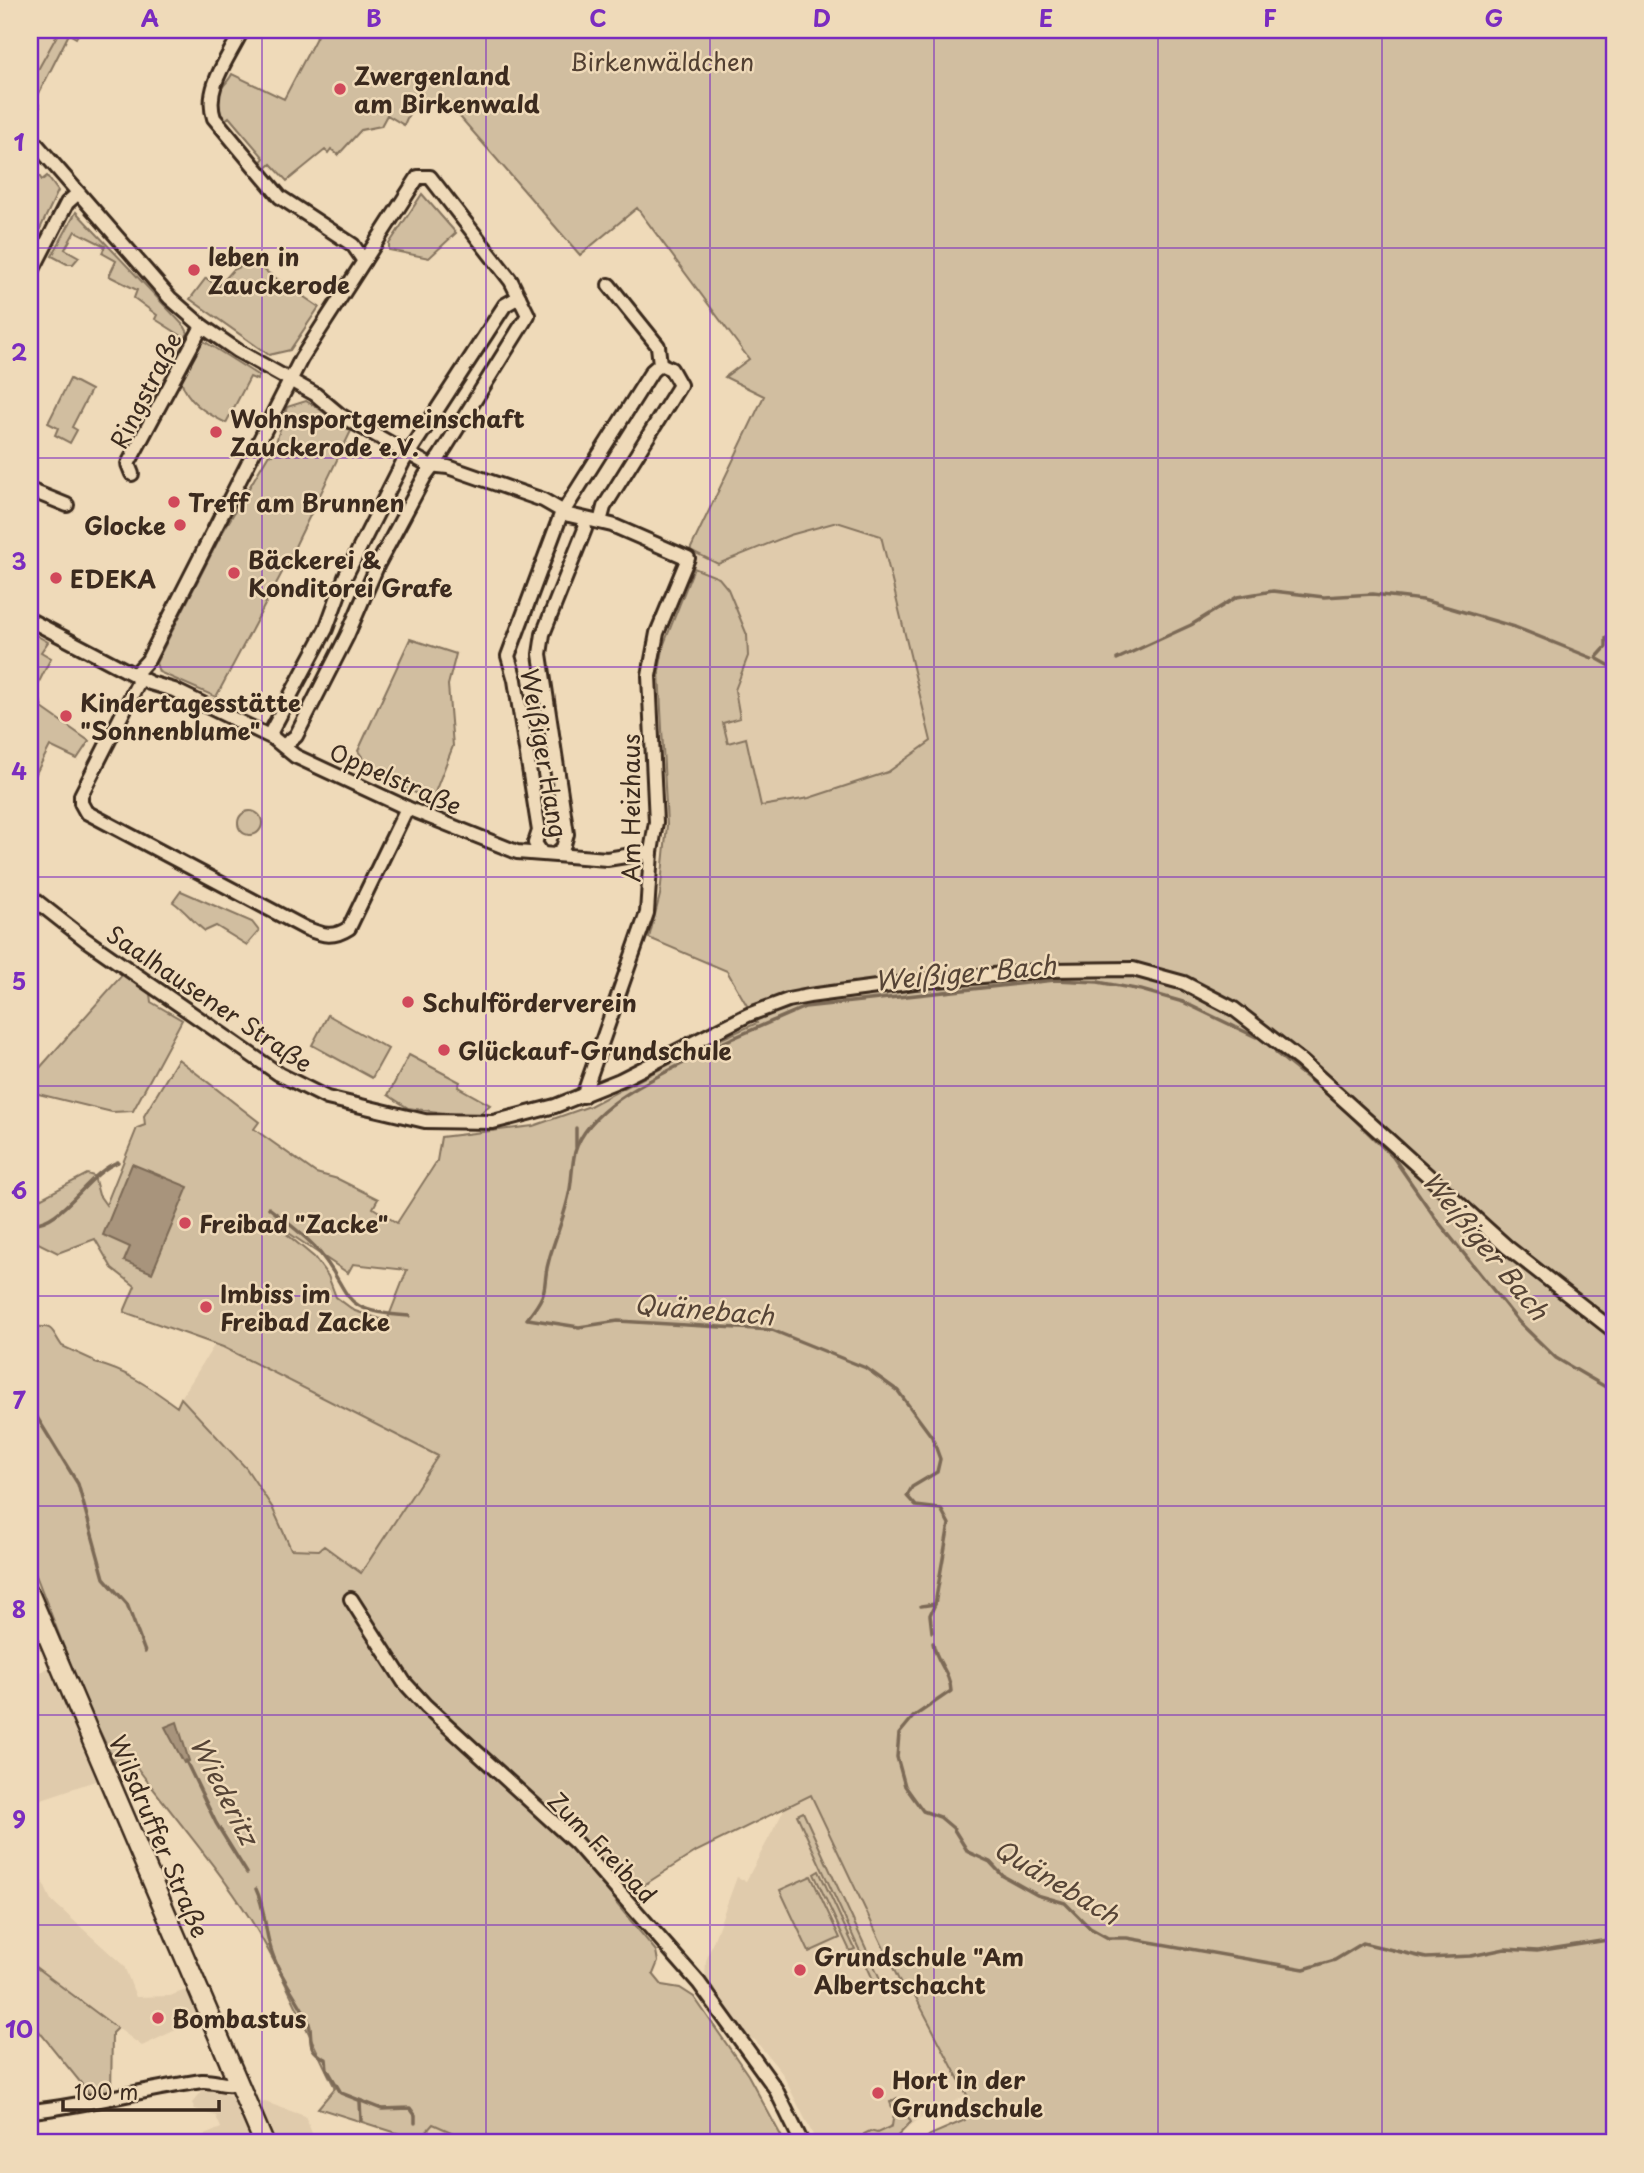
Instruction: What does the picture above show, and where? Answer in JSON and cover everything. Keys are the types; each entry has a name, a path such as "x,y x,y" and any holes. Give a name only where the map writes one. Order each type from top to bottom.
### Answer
{"main road":[{"name":"Wilsdruffer Straße","path":"30,1595 264,2143"}],"street":[{"path":"245,30 240,34 213,86 209,104 214,118 280,197 353,245 363,261"},
{"path":"30,138 170,298 202,326 315,394 329,408 409,455 433,466 448,467 543,500 583,520 600,522 604,507 680,385 666,367 658,346 609,285"},
{"path":"407,808 349,928 329,936 305,929 86,812 81,803 81,795 138,683 136,673 148,660 289,380 418,177 425,175 446,194 498,261 519,297 528,315 425,476 378,564 347,636 296,736 278,742 271,732 326,629 345,576 409,455 505,305 519,297"},
{"path":"30,275 67,203 78,194"},
{"name":"Ringstraße","path":"132,474 128,464 202,326"},
{"name":"Weißiger Hang","path":"541,852 535,843 539,831 515,680 508,656 563,512 652,371 666,367"},
{"path":"30,490 67,505"},
{"name":"Weißiger Hang","path":"557,853 563,848 568,834 543,694 540,654 543,634 584,529 583,520"},
{"name":"Am Heizhaus","path":"583,1096 648,913 650,852 656,822 649,676 653,646 688,558 600,522"},
{"name":"Oppelstraße","path":"30,620 150,682 174,690 278,742 295,756 407,808 517,852 557,853 607,859 650,852"},
{"name":"Saalhausener Straße","path":"30,896 86,940 257,1059 327,1098 414,1119 460,1123 493,1122 583,1096 655,1063 748,1015 788,1000 978,975 1050,970 1133,970 1184,983 1234,1009 1301,1061 1507,1247 1614,1331"},
{"name":"Zum Freibad","path":"351,1599 404,1682 576,1843 699,1983 764,2071 802,2143"},
{"path":"32,2111 86,2104 159,2087 213,2080 241,2089"}],"shaded area":[{"path":"30,30 60,30 31,84 30,84"},
{"path":"837,522 881,536 931,741 888,772 809,798 761,806 746,739 728,743 723,722 740,718 735,690 748,656 706,571 694,568 690,550 718,564 790,535"},
{"path":"132,1164 188,1187 152,1273 124,1261 130,1247 103,1235"},
{"path":"215,1344 439,1456 361,1574 320,1550 291,1549 272,1507 246,1468 181,1398"},
{"path":"50,1667 98,1780 30,1803 30,1677"},
{"path":"177,1722 189,1761 184,1763 165,1727"},
{"name":"Grundschule \"Am Albertschacht","path":"811,1795 905,1993 911,1990 967,2095 915,2122 891,2143 817,2143 782,2073 755,2040 747,2037 705,1979 706,1961 737,1877 746,1881 785,1808"},
{"name":"Bombastus","path":"30,1855 51,1900 124,1966 136,1997 170,1996 188,1989 201,2018 142,2046 30,1963"},
{"path":"204,2089 233,2096 253,2143 185,2143 221,2128 216,2116 195,2109 192,2103"},
{"path":"265,2102 305,2116 316,2143 275,2143 258,2104"},
{"path":"433,2124 476,2143 418,2143"}],"green space":[{"path":"60,30 80,31 76,38 69,34 36,99 40,107 30,119 30,84"},
{"name":"Birkenwäldchen","path":"320,30 1614,30 1614,2143 920,2143 930,2135 965,2120 967,2095 912,1990 905,1993 811,1795 697,1851 616,1903 656,1951 658,1962 653,1974 662,1985 680,1988 694,1997 748,2075 785,2143 476,2143 433,2124 419,2140 318,2108 335,2088 274,1961 251,1920 222,1878 129,1757 115,1763 85,1701 30,1560 30,1327 51,1329 62,1346 95,1363 128,1375 177,1407 181,1398 246,1468 272,1507 291,1549 319,1550 324,1546 361,1573 438,1456 223,1347 124,1312 135,1286 112,1268 95,1239 58,1253 30,1239 30,1204 87,1174 94,1176 99,1195 106,1205 137,1128 145,1125 144,1116 178,1059 259,1122 254,1129 316,1173 338,1179 378,1199 373,1208 397,1223 437,1161 441,1137 533,1126 590,1106 696,1050 757,1023 727,971 649,938 660,895 667,825 659,671 664,644 694,568 719,578 728,589 747,635 748,656 735,690 740,718 723,723 728,743 746,738 761,806 809,798 888,772 931,741 881,536 837,522 790,535 718,564 690,550 764,396 725,377 749,359 637,208 580,255 448,103 414,102 404,125 387,115 381,126 361,130 338,155 331,149 328,153 325,150 287,181 271,164 264,170 259,164 264,158 229,117 224,121 216,105 218,93 232,74 284,99","holes":["271,1221 348,1273 353,1264 407,1270 387,1321 355,1311 336,1297 328,1276 314,1257"]},
{"path":"30,163 42,180 47,176 58,191 30,250"},
{"path":"422,194 456,233 429,258 389,250 389,244"},
{"path":"76,212 185,327 188,333 185,338 155,319 157,315 134,298 137,290 109,276 116,261 102,253 105,246 75,231 65,249 79,257 73,264 67,264 52,256"},
{"path":"252,262 319,307 290,350 269,355 190,299 206,278 218,287 233,270"},
{"path":"202,340 259,376 257,380 250,377 226,423 193,401 181,380"},
{"path":"70,379 91,390 72,427 77,430 70,443 55,435 58,428 48,423"},
{"path":"306,401 352,429 285,567 216,697 159,672 156,663 221,535 269,454 272,455 287,407"},
{"path":"32,633 48,642 41,652 51,658 37,686 42,708 89,741 77,759 50,746 30,785 30,732 36,715 30,709"},
{"path":"410,639 456,654 448,685 453,746 432,800 376,776 358,751"},
{"path":"250,811 258,815 262,823 258,831 250,835 242,831 238,823 242,815"},
{"path":"181,891 252,922 259,931 247,945 216,926 205,931 173,902"},
{"path":"123,974 150,994 151,1002 182,1020 133,1111 112,1112 30,1092 30,1079"},
{"path":"328,1015 388,1049 372,1078 312,1045"},
{"path":"409,1055 460,1082 458,1087 490,1105 476,1117 408,1108 388,1095"},
{"path":"803,1812 882,1983 876,1986 797,1815"},
{"path":"819,1871 855,1949 850,1951 814,1874"},
{"path":"811,1876 840,1938 809,1952 780,1890"},
{"path":"30,1963 117,2028 112,2033 111,2093 93,2098 30,2020"},
{"path":"897,2098 911,2122 891,2143 868,2143 864,2134 870,2131 877,2133 892,2126 894,2113 890,2102"}],"waterway":[{"path":"1117,659 1191,625 1237,597 1273,591 1324,597 1373,594 1423,600 1515,627 1592,658"},
{"path":"1606,638 1606,647 1596,658 1614,668"},
{"name":"Weißiger Bach","path":"717,1045 805,1007 1055,980 1098,982 1141,990 1183,1002 1256,1037"},
{"name":"Weißiger Bach","path":"527,1319 543,1293 547,1267 568,1198 575,1152 583,1135 595,1119 629,1092 704,1053"},
{"name":"Weißiger Bach","path":"1276,1053 1338,1103 1393,1157 1436,1219 1519,1322 1556,1358 1614,1392"},
{"path":"576,1128 576,1147"},
{"name":"Quänebach","path":"30,1223 52,1217 96,1177 118,1162"},
{"name":"Quänebach","path":"269,1208 315,1247 349,1297 357,1304 385,1314 409,1316"},
{"name":"Quänebach","path":"528,1319 579,1327 618,1321 772,1330 866,1368 898,1391 932,1437 940,1459 937,1472 912,1487 907,1496 916,1506 941,1509 949,1524 935,1604 930,1615 932,1632"},
{"name":"Wiederitz","path":"30,1406 78,1484 104,1578 127,1604 145,1652"},
{"path":"921,1606 935,1604"},
{"name":"Quänebach","path":"933,1643 951,1691 913,1717 899,1734 897,1757 905,1786 923,1811 940,1817 953,1828 968,1852 990,1862 1003,1876 1037,1895 1065,1903 1090,1928 1108,1938 1127,1938 1304,1969 1335,1960 1363,1943 1426,1958 1471,1956 1505,1949 1537,1951 1614,1939"},
{"path":"479,1746 558,1818"},
{"name":"Wiederitz","path":"186,1761 216,1823 247,1873"},
{"path":"578,1835 635,1901"},
{"name":"Wiederitz","path":"256,1889 273,1956 307,2018 314,2051 326,2059 327,2069 341,2093 382,2109 410,2108 415,2115 415,2123"},
{"path":"360,2102 361,2120"}],"place":[{"name":"Zwergenland am Birkenwald","path":"340,89"},
{"name":"leben in Zauckerode","path":"194,270"},
{"name":"Wohnsportgemeinschaft Zauckerode e.V.","path":"216,432"},
{"name":"Treff am Brunnen","path":"174,502"},
{"name":"Glocke","path":"180,525"},
{"name":"Bäckerei & Konditorei Grafe","path":"234,573"},
{"name":"EDEKA","path":"56,578"},
{"name":"Kindertagesstätte \"Sonnenblume\"","path":"66,716"},
{"name":"Schulförderverein","path":"408,1002"},
{"name":"Glückauf-Grundschule","path":"444,1050"},
{"name":"Freibad \"Zacke\"","path":"185,1223"},
{"name":"Imbiss im Freibad Zacke","path":"206,1307"},
{"name":"Grundschule \"Am Albertschacht","path":"800,1970"},
{"name":"Bombastus","path":"158,2018"},
{"name":"Hort in der Grundschule","path":"878,2093"}]}
